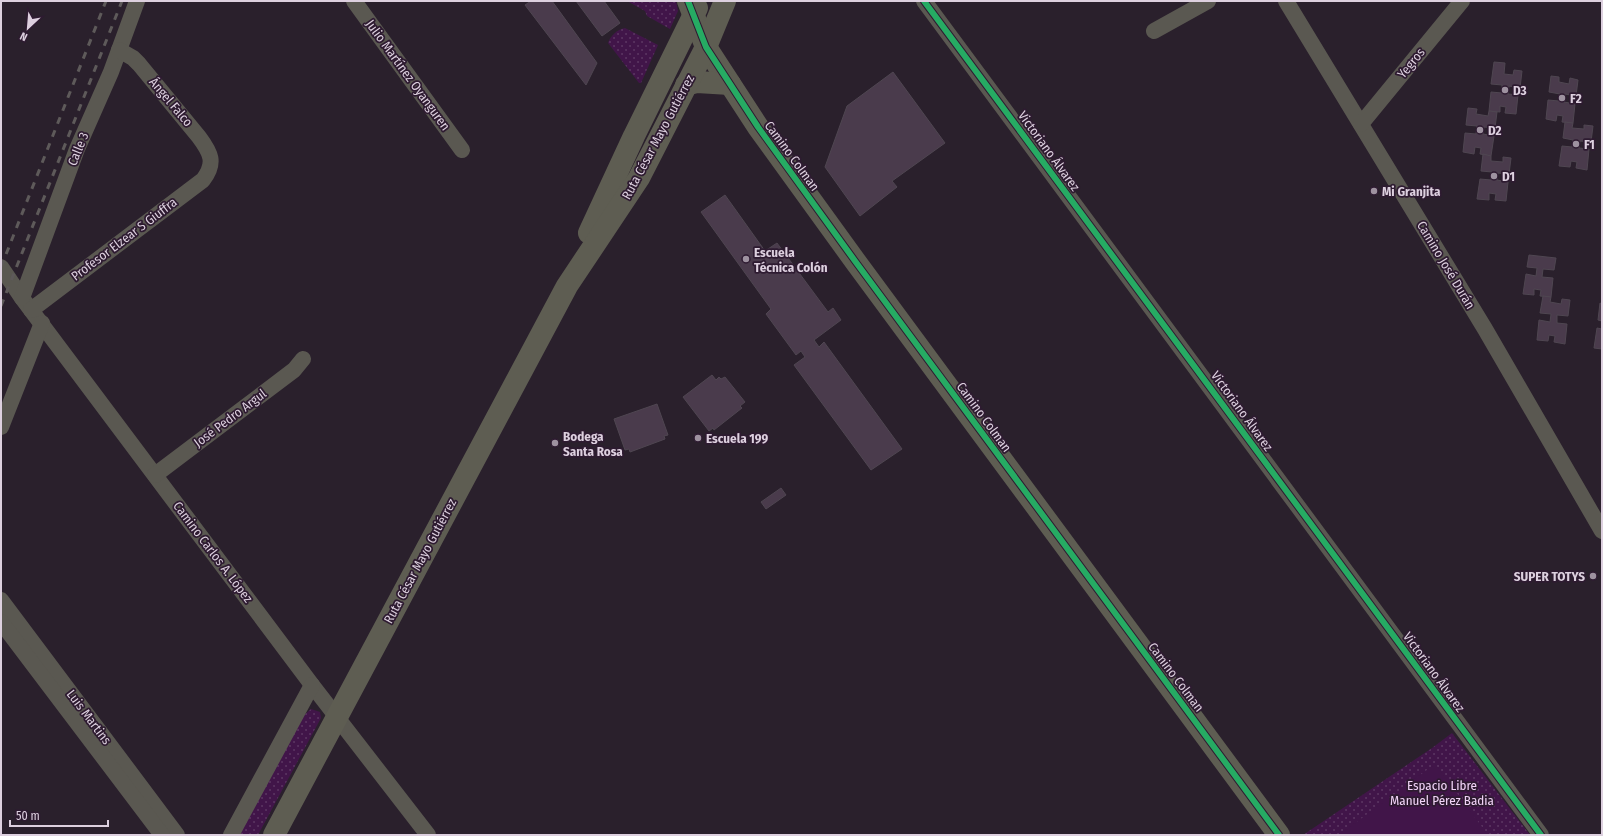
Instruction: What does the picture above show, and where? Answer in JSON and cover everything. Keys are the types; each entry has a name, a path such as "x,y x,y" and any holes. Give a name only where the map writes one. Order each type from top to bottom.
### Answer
{"main road":[{"path":"653,149 655,122 694,43 704,34 712,1"},
{"name":"Ruta César Mayo Gutiérrez","path":"567,286 592,224 694,43 725,1"},
{"name":"Ruta César Mayo Gutiérrez","path":"274,835 567,286 639,178 686,84 694,43 694,6"},
{"name":"Camino Colman","path":"694,43 730,84 758,127 855,261 1279,835"},
{"path":"686,84 696,82 730,84"}],"street":[{"name":"Calle 3","path":"26,304 77,149 111,72 137,1"},
{"name":"Julio Martínez Oyanguren","path":"354,1 462,150"},
{"name":"Victoriano Álvarez","path":"924,1 1541,835"},
{"path":"1154,31 1208,1"},
{"name":"Camino José Durán","path":"1286,1 1488,336 1602,531"},
{"name":"Yegros","path":"1361,124 1462,1"},
{"name":"Ángel Falco","path":"119,50 133,58 139,64 199,137 207,148 211,158 211,163"},
{"name":"Profesor Elzear S Giuffra","path":"26,304 203,180 208,173 211,163"},
{"name":"Camino Carlos A. López","path":"1,267 26,304 42,323 312,685 428,835"},
{"path":"1,427 42,323"},
{"name":"José Pedro Argul","path":"155,475 294,370 303,359"},
{"name":"Luis Martins","path":"1,600 177,835"},
{"name":"Luis Martins","path":"1,622 162,835"},
{"path":"231,835 312,685"}],"green space":[{"path":"627,1 676,1 678,11 670,29 647,16 645,11"},
{"path":"625,28 658,45 641,83 639,83 608,43 615,33"},
{"path":"311,709 320,712 321,718 258,835 237,835 302,717"},
{"name":"Espacio Libre Manuel Pérez Badia","path":"1452,733 1530,835 1303,835 1432,748"},
{"path":"1435,764 1488,835 1339,835"}],"building":[{"path":"531,1 552,1 597,63 586,85 525,5"},
{"path":"576,1 604,1 620,23 602,36"},
{"name":"D3","path":"1494,62 1505,63 1504,74 1513,75 1514,70 1522,71 1520,88 1509,86 1508,94 1518,95 1516,114 1505,113 1506,107 1500,106 1500,112 1489,111 1491,92 1502,93 1502,85 1491,84"},
{"path":"893,72 945,143 892,181 897,187 860,216 825,167 847,106"},
{"name":"F2","path":"1551,76 1559,77 1559,82 1569,84 1570,78 1578,80 1576,96 1565,94 1564,102 1575,104 1573,123 1562,122 1563,116 1557,115 1556,121 1546,119 1548,100 1559,101 1560,94 1549,92"},
{"name":"D2","path":"1468,108 1477,109 1476,114 1488,116 1489,111 1497,112 1495,128 1484,127 1483,134 1494,136 1491,156 1480,154 1481,148 1475,147 1474,154 1463,152 1465,133 1476,134 1477,126 1466,125"},
{"name":"F1","path":"1565,122 1573,123 1572,128 1584,129 1584,125 1593,126 1591,142 1580,141 1579,148 1589,149 1587,170 1576,168 1577,162 1571,161 1570,167 1559,166 1562,146 1572,147 1573,140 1563,138"},
{"name":"D1","path":"1483,154 1491,156 1491,161 1503,162 1503,157 1511,158 1509,174 1498,173 1497,180 1508,182 1506,201 1495,200 1496,194 1489,193 1489,200 1477,199 1480,179 1491,180 1492,172 1481,171"},
{"path":"725,195 765,251 777,243 828,312 833,308 841,320 814,340 819,347 824,342 902,449 871,470 794,365 805,357 801,351 796,355 766,314 771,309 701,212"},
{"path":"1529,255 1556,258 1554,270 1543,269 1542,277 1553,278 1551,297 1540,296 1541,290 1534,289 1534,295 1523,294 1526,274 1536,276 1537,268 1527,267"},
{"path":"1543,296 1551,297 1550,302 1561,304 1562,299 1570,300 1568,316 1557,315 1557,323 1567,324 1565,344 1554,342 1555,336 1549,335 1548,341 1537,340 1539,320 1550,322 1551,314 1540,313"},
{"path":"1600,303 1602,304 1602,321 1598,320"},
{"path":"1597,328 1602,329 1602,349 1594,348"},
{"path":"712,375 716,380 719,377 721,379 725,377 745,402 740,406 742,408 714,430 713,428 709,431 683,397"},
{"path":"657,404 668,435 664,436 665,439 630,452 629,449 625,450 614,419"},
{"path":"781,488 786,495 766,509 761,502"}],"railway":[{"path":"1,267 106,1"},
{"path":"1,306 122,1"}],"cycle path":[{"path":"688,1 706,47 758,127 855,261 1279,835"},
{"path":"924,1 1541,835"}],"place":[{"name":"D3","path":"1505,90"},
{"name":"F2","path":"1562,98"},
{"name":"D2","path":"1480,130"},
{"name":"F1","path":"1576,144"},
{"name":"D1","path":"1494,176"},
{"name":"Mi Granjita","path":"1374,191"},
{"name":"Escuela Técnica Colón","path":"746,259"},
{"name":"Escuela 199","path":"698,438"},
{"name":"Bodega Santa Rosa","path":"555,443"},
{"name":"SUPER TOTYS","path":"1593,576"}]}
